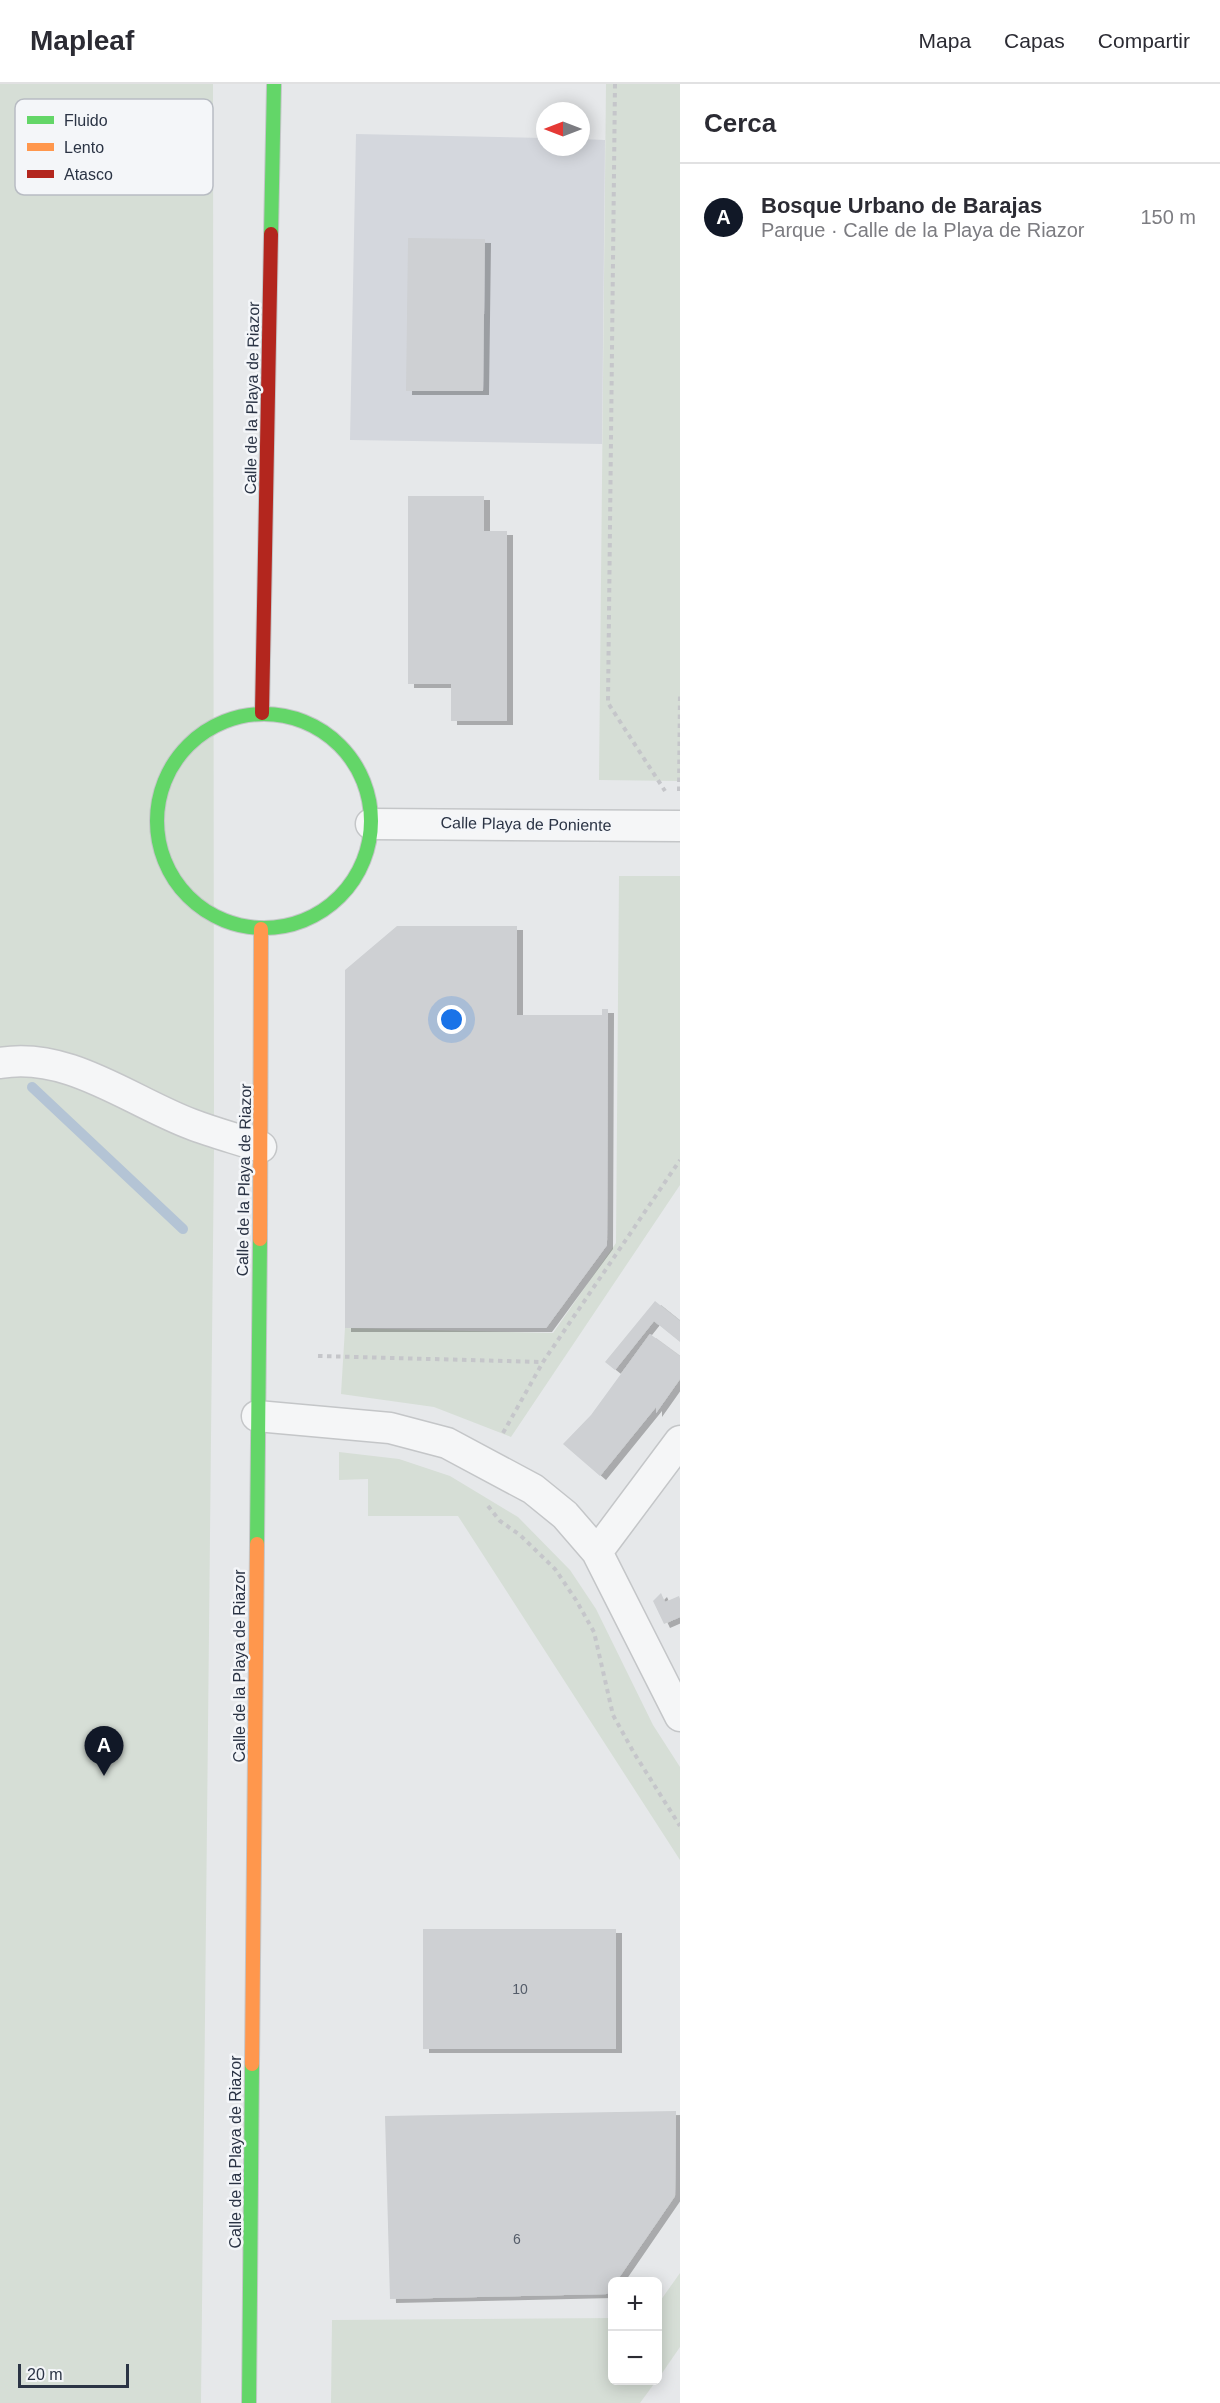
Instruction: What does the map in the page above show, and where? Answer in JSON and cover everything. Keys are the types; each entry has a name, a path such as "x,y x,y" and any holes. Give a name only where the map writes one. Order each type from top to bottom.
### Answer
{"street":[{"name":"Calle de la Playa de Riazor","path":"262,712 274,84"},
{"path":"262,712 304,721 341,745 364,781 371,824 367,852 355,878 338,899 315,916 288,926 261,929 224,921 193,902 170,873 158,838 158,801 170,767 194,738 226,720 262,712"},
{"name":"Calle Playa de Poniente","path":"371,824 680,826"},
{"name":"Calle de la Playa de Riazor","path":"249,2403 261,929"},
{"path":"0,1063 16,1060 56,1064 190,1124 261,1147"},
{"path":"258,1416 390,1428 447,1443 533,1489 565,1515 597,1552 680,1716"},
{"path":"597,1552 680,1441"}],"path":[{"path":"615,84 608,703 665,791"},
{"path":"679,791 680,692"},
{"path":"499,1441 543,1362 680,1160"},
{"path":"318,1356 543,1362"},
{"path":"487,1496 488,1505 500,1521 520,1535 555,1569 576,1600 594,1632 613,1715 680,1826"}],"shaded area":[{"path":"0,84 213,84 214,1149 201,2403 0,2403"},
{"path":"606,84 680,84 680,781 599,780"},
{"path":"356,134 536,138 536,156 590,156 590,139 605,140 602,444 350,440"},
{"path":"619,876 680,876 680,1185 511,1437 434,1407 341,1394 345,1328 553,1333 616,1243"},
{"path":"339,1452 399,1459 450,1476 518,1517 570,1570 596,1609 653,1725 680,1767 680,1860 458,1516 368,1516 368,1479 339,1480"},
{"path":"680,2273 680,2347 662,2373 662,2331 662,2298"},
{"path":"608,2318 608,2385 653,2385 640,2403 331,2403 332,2320"}],"building":[{"path":"408,238 485,239 483,391 406,391"},
{"path":"408,496 484,496 484,531 507,531 507,721 451,721 451,684 408,684"},
{"path":"397,926 517,926 517,1015 602,1015 602,1009 608,1009 607,1245 546,1328 345,1328 345,970"},
{"path":"655,1301 680,1321 680,1342 654,1321 615,1370 605,1362"},
{"path":"650,1334 680,1356 680,1379 656,1413 656,1407 600,1476 563,1444 591,1415"},
{"path":"661,1593 665,1602 679,1596 680,1599 680,1617 664,1624 653,1601"},
{"path":"423,1929 616,1929 616,2049 423,2049"},
{"path":"676,2111 675,2196 619,2277 608,2277 607,2294 390,2299 385,2116"}],"waterway":[{"path":"32,1087 183,1229"}],"traffic: fast":[{"path":"271,234 274,84"},
{"path":"264,714 285,716 305,722 340,745 363,780 369,800 371,821 369,842 363,862 340,897 305,920 285,926 264,928 243,926 223,920 188,897 165,862 159,842 157,821 159,800 165,780 188,745 223,722 243,716 264,714"},
{"path":"257,1544 260,1239"},
{"path":"249,2403 252,2064"}],"traffic: slow":[{"path":"260,1239 261,929"},
{"path":"252,2064 257,1544"}],"traffic: jam":[{"path":"262,713 271,234"}],"place":[{"name":"Bosque Urbano de Barajas","path":"104,1776"}]}
